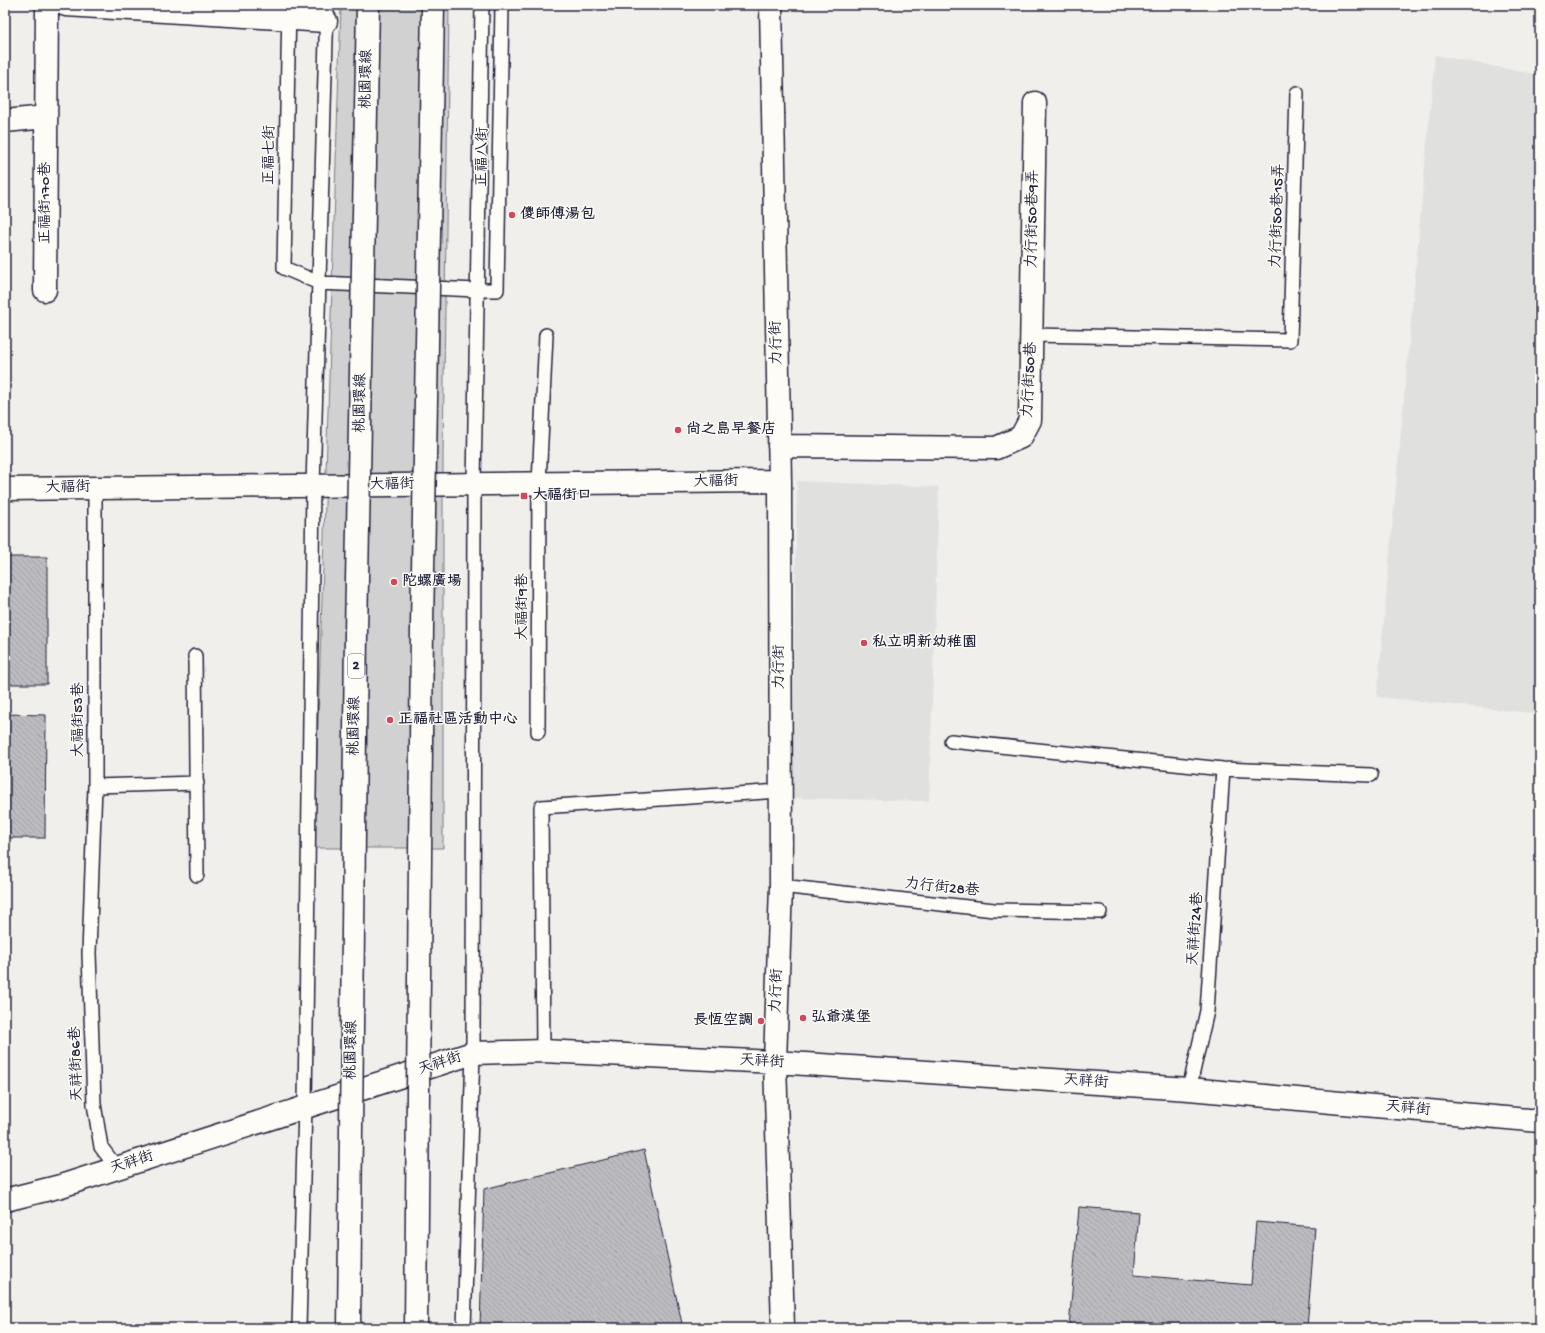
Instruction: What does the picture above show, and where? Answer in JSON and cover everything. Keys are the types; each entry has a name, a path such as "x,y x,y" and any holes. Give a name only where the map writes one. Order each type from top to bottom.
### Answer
{"main road":[{"name":"正福街170巷","path":"45,290 47,5"},
{"path":"66,5 326,13"},
{"name":"桃園環線","path":"349,1328 356,625 368,5"},
{"path":"416,1328 422,626 433,5"},
{"name":"力行街","path":"771,5 780,481 781,886 775,1062 783,1328"},
{"name":"力行街50巷9弄","path":"1031,335 1034,103"},
{"path":"5,121 46,117"},
{"name":"力行街50巷","path":"779,446 996,448 1021,437 1030,420 1031,335"},
{"name":"大福街","path":"5,489 780,481"},
{"name":"天祥街","path":"5,1200 61,1186 473,1053 543,1051 775,1062 1189,1089 1540,1121"}],"lane":[{"path":"464,1328 473,1053 474,484 482,5"},
{"name":"正福八街","path":"477,290 497,290 502,5"},
{"name":"正福七街","path":"289,12 284,268 319,283"},
{"path":"299,1328 305,1106 313,486 326,13"},
{"name":"力行街50巷15弄","path":"1290,340 1297,93"},
{"path":"319,283 477,290"},
{"name":"力行街50巷","path":"1031,335 1290,340"},
{"name":"大福街9巷","path":"538,732 539,483 546,336"},
{"name":"大福街53巷","path":"89,953 95,786 95,488"},
{"path":"195,656 197,875"},
{"path":"951,741 1223,769 1371,775"},
{"name":"天祥街24巷","path":"1189,1089 1207,1011 1223,769"},
{"path":"95,786 197,783"},
{"path":"543,1051 541,807 780,791"},
{"name":"力行街28巷","path":"781,886 994,910 1100,912"},
{"name":"天祥街86巷","path":"89,953 94,1104 101,1147 117,1168"}],"shaded area":[{"path":"341,5 449,5 443,454 443,848 314,848"},
{"path":"1435,55 1540,75 1540,714 1377,697"},
{"name":"私立明新幼稚園","path":"797,481 939,487 929,801 791,798"}],"building":[{"path":"5,557 47,557 47,684 5,684"},
{"path":"5,714 46,715 45,838 5,838"},
{"path":"644,1150 683,1328 480,1328 484,1189"},
{"path":"1079,1207 1139,1212 1134,1275 1251,1285 1256,1222 1315,1227 1307,1328 1069,1328"}],"place":[{"name":"儍師傅湯包","path":"512,215"},
{"name":"尚之島早餐店","path":"678,430"},
{"name":"大福街口","path":"524,496"},
{"name":"陀螺廣場","path":"394,582"},
{"name":"私立明新幼稚園","path":"864,643"},
{"name":"正福社區活動中心","path":"390,720"},
{"name":"弘爺漢堡","path":"803,1018"},
{"name":"長恆空調","path":"761,1021"}]}
